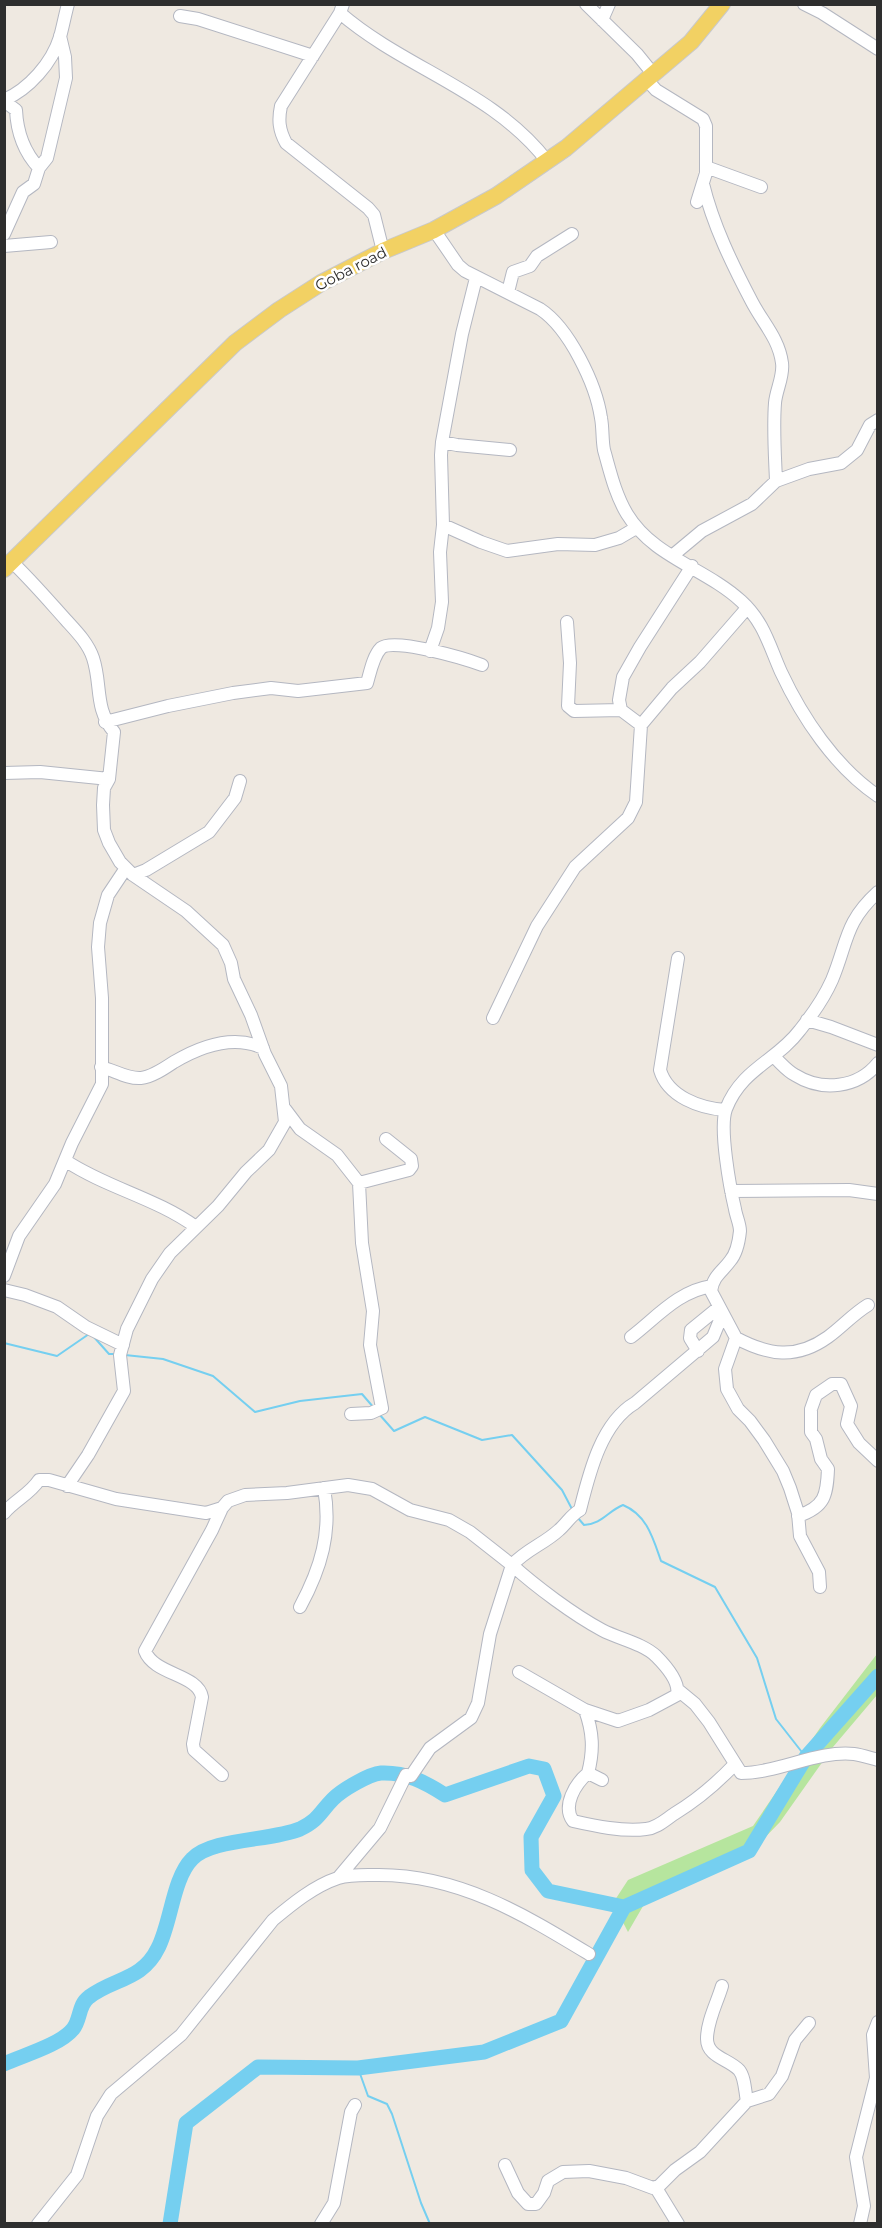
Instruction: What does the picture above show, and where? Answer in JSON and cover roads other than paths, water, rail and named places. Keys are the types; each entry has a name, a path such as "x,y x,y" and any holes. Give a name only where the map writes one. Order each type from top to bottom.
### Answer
{"main road":[{"name":"Goba road","path":"8,565 235,343 279,310 321,283 383,251 434,230 496,196 566,148 691,42 723,4"}],"street":[{"path":"39,168 28,156 24,146 18,130 16,110 4,101 24,89 52,54 60,36 68,4"},
{"path":"586,4 637,54 656,90 703,119 706,126 706,167 697,202"},
{"path":"603,20 609,4"},
{"path":"804,4 878,49"},
{"path":"383,251 374,215 368,208 286,143 280,133 281,106 341,9 356,28 463,89 505,119 528,139 547,161"},
{"path":"180,16 198,19 312,56"},
{"path":"4,234 23,192 34,184 39,168 47,158 64,91 67,68 60,36"},
{"path":"706,167 761,187"},
{"path":"703,184 712,219 737,275 775,336 782,362 775,406 776,481"},
{"path":"434,230 458,265 476,278 508,292 547,314 563,332 588,378 598,407 604,449 617,497 636,528 659,549 692,566 742,602 767,634 781,671 816,735 846,770 878,796"},
{"path":"508,292 513,272 530,266 537,256 572,234"},
{"path":"4,246 51,242"},
{"path":"430,651 438,628 442,602 440,552 443,525 442,442 464,326 476,278"},
{"path":"672,556 702,531 752,504 776,481 809,469 841,463 857,450 870,426 878,420"},
{"path":"442,442 510,450"},
{"path":"443,525 507,551 558,544 595,545 619,538 636,528"},
{"path":"8,565 45,596 87,645 92,657 98,697 105,722 114,732 109,779 104,788 104,830 109,843 120,862 130,872 186,911 223,945 231,963 234,979 280,1086 285,1109 285,1122 269,1150 246,1172 218,1206 170,1253 152,1279 127,1329 120,1355 124,1391 88,1455 67,1485"},
{"path":"621,710 619,700 623,677 692,566"},
{"path":"493,1018 537,926 575,867 634,811 641,725 672,688 700,662 747,608"},
{"path":"567,622 570,663 568,706 570,709 574,711 621,710 641,725"},
{"path":"105,722 233,693 271,688 298,691 367,684 376,655 386,645 399,644 461,657 482,665"},
{"path":"4,773 40,772 109,779"},
{"path":"4,1276 19,1236 55,1184 72,1143 102,1084 102,999 98,946 100,923 108,895 130,872 146,870 209,832 235,798 240,781"},
{"path":"338,1878 380,1828 406,1775 411,1776 429,1748 471,1718 478,1703 492,1627 512,1565 523,1553 556,1532 580,1510 594,1462 613,1424 624,1410 698,1351 716,1333 716,1302 720,1270 730,1261 737,1249 740,1231 731,1191 723,1126 725,1110 746,1077 798,1033 824,997 852,922 878,892"},
{"path":"678,958 660,1070 662,1077 675,1092 691,1102 725,1110"},
{"path":"807,1020 878,1045"},
{"path":"101,1067 122,1075 141,1078 207,1046 232,1041 252,1043 263,1048"},
{"path":"773,1056 795,1076 815,1083 839,1086 859,1080 878,1063"},
{"path":"285,1109 300,1129 337,1155 359,1183 362,1243 373,1311 370,1345 382,1408 371,1413 351,1414"},
{"path":"359,1183 408,1170 412,1166 411,1160 386,1139"},
{"path":"66,1161 89,1175 169,1209 196,1227"},
{"path":"731,1191 849,1190 878,1194"},
{"path":"631,1337 666,1306 704,1287 716,1302 736,1338 756,1349 775,1353 798,1351 825,1339 868,1305"},
{"path":"4,1290 57,1307 87,1327 123,1345"},
{"path":"698,1351 690,1338 691,1330 716,1302"},
{"path":"736,1338 725,1369 727,1389 738,1409 764,1440 783,1472 798,1516 800,1536 819,1572 820,1587"},
{"path":"798,1516 812,1511 822,1503 828,1469 821,1459 816,1439 811,1432 811,1409 816,1395 832,1384 841,1384 851,1406 847,1424 859,1443 878,1461"},
{"path":"4,1513 13,1502 33,1488 39,1480 49,1480 116,1499 183,1510 206,1513 222,1508"},
{"path":"222,1775 194,1750 201,1691 196,1685 156,1666 147,1658 145,1652 222,1508 228,1501 245,1495 287,1493 348,1485 372,1489 410,1510 449,1520 470,1532 542,1589 596,1627 645,1648 655,1655 671,1675 678,1690 703,1714 741,1773 756,1773 818,1757 846,1754 857,1754 878,1760"},
{"path":"300,1607 316,1574 325,1540 328,1515 324,1488"},
{"path":"519,1672 585,1710 618,1720 623,1720 671,1699 677,1695 678,1690"},
{"path":"585,1710 591,1729 593,1747 588,1773 577,1785 569,1803 569,1816 573,1821 610,1828 647,1829 656,1827 693,1803 735,1764"},
{"path":"588,1773 602,1780"},
{"path":"38,2223 77,2175 97,2116 111,2094 181,2035 273,1920 303,1896 338,1878 413,1876 456,1886 486,1897 561,1936 589,1954"},
{"path":"722,1986 706,2041 713,2054 738,2069 743,2079 747,2101"},
{"path":"656,2188 700,2152 747,2101 769,2094 777,2084 791,2047 809,2023"},
{"path":"860,2223 864,2211 856,2157 876,2078 873,2045 877,2025"},
{"path":"321,2223 334,2203 351,2112 355,2105"},
{"path":"505,2165 518,2193 528,2204 536,2204 544,2193 548,2181 564,2172 589,2170 656,2188 678,2223"}],"waterway":[{"path":"4,1343 57,1356 89,1334"},
{"path":"93,1336 109,1354 116,1354"},
{"path":"125,1355 163,1359 213,1376 255,1412 300,1401 362,1394 374,1408"},
{"path":"379,1414 394,1431 425,1417 482,1440 512,1435 562,1490 573,1511"},
{"path":"578,1518 584,1525 590,1524 623,1505 631,1509 648,1528 661,1561 715,1587 757,1658 776,1719 805,1756"},
{"path":"170,2224 186,2123 258,2067 358,2068 484,2052 561,2021 624,1907 749,1851 806,1757 878,1676"},
{"path":"4,2064 60,2040 76,2025 85,2000 144,1967 158,1948 180,1877 192,1859 201,1852 227,1843 274,1836 300,1829 315,1819 343,1791 376,1774 390,1773 407,1776 445,1795 529,1766 544,1769 554,1796 531,1837 532,1870 548,1891 624,1907"},
{"path":"358,2068 368,2096 387,2104 392,2114 430,2224"}]}
